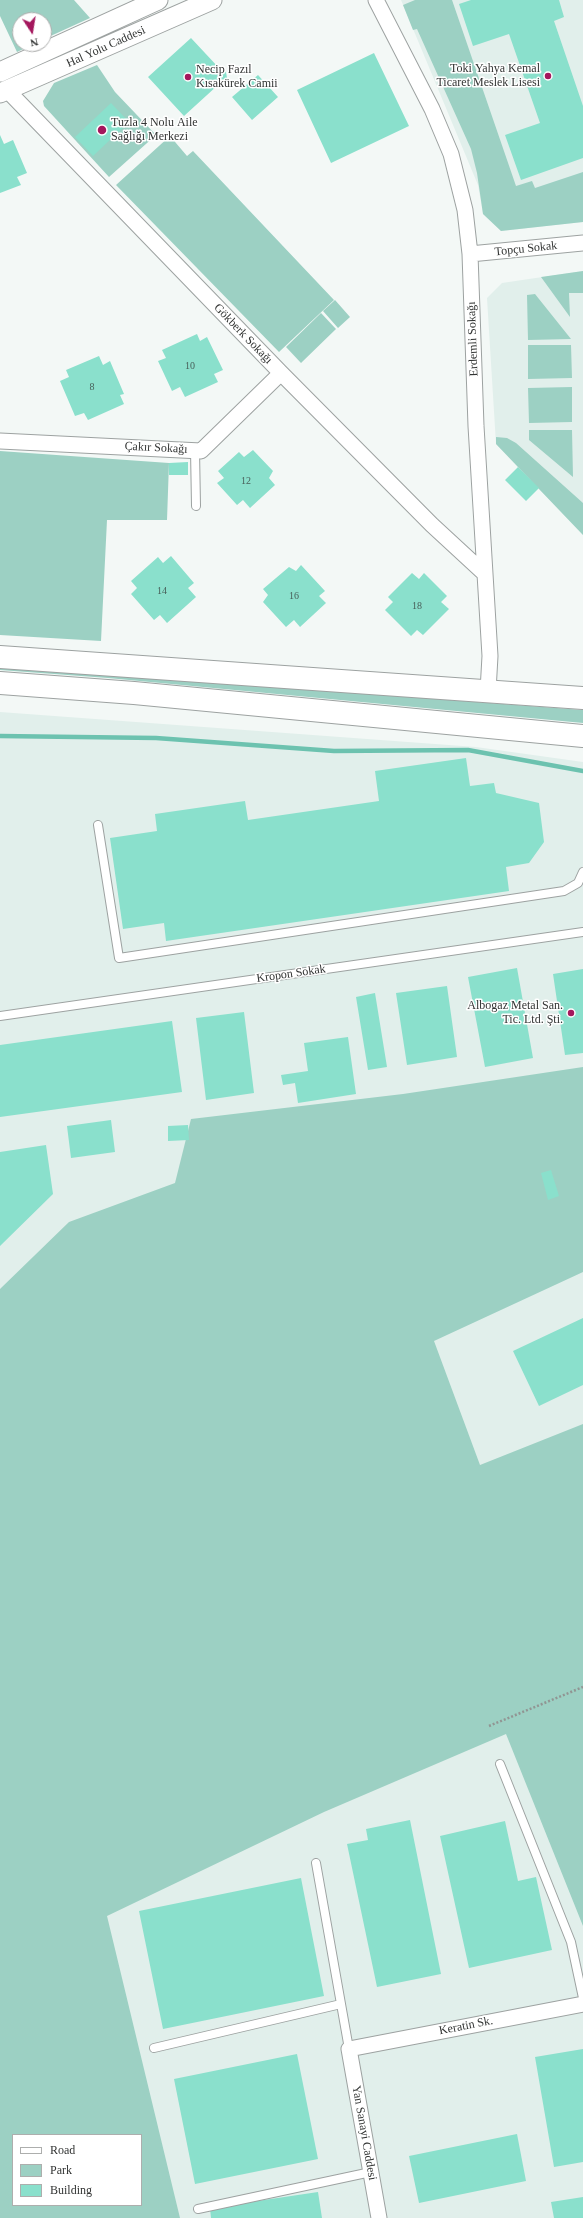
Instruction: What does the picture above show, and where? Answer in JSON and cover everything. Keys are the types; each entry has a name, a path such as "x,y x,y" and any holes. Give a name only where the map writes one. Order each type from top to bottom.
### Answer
{"main road":[{"path":"0,657 583,698"},
{"path":"0,684 142,694 583,736"}],"street":[{"name":"Hal Yolu Caddesi","path":"0,72 158,0"},
{"name":"Hal Yolu Caddesi","path":"4,92 212,0"},
{"name":"Erdemli Sokağı","path":"377,1 432,109 451,154 465,210 470,254 484,573 490,656 488,691"},
{"name":"Gökberk Sokağı","path":"4,92 432,525 484,573"},
{"name":"Topçu Sokak","path":"470,254 583,243"},
{"name":"Çakır Sokağı","path":"0,441 201,451 281,373"},
{"name":"Keratin Sk.","path":"349,2049 583,2004"},
{"name":"Yan Sanayi Caddesi","path":"349,2049 380,2218"}],"lane":[{"path":"195,450 196,506"},
{"path":"98,825 119,958 564,892 578,882 583,872"},
{"name":"Kropon Sokak","path":"0,1016 583,932"},
{"path":"500,1764 570,1942 583,1998"},
{"path":"316,1863 349,2049"},
{"path":"154,2048 341,2004"},
{"path":"198,2209 371,2172"}],"path":[{"path":"490,1726 583,1687"}],"shaded area":[{"path":"401,0 583,0 583,222 501,231 483,214 478,185"},
{"path":"583,271 583,535 496,444 487,298 502,283"},
{"path":"0,712 476,747 583,762 583,2218 0,2218"}],"green space":[{"path":"0,0 74,0 90,18 52,35 52,12 12,12 12,41 0,16"},
{"path":"415,0 452,0 516,186 532,181 535,188 583,172 583,222 501,231 483,214 477,173 471,149 417,29 413,30 403,5"},
{"path":"97,65 115,92 156,135 109,177 44,106 43,101 54,83"},
{"path":"170,136 187,156 193,151 334,300 279,352 116,185"},
{"path":"583,271 583,293 569,293 570,317 541,277"},
{"path":"535,294 571,339 528,340 527,295"},
{"path":"335,300 350,317 338,328 323,311"},
{"path":"321,313 336,329 301,363 286,347"},
{"path":"528,345 571,345 572,378 528,379"},
{"path":"572,387 572,422 529,423 528,388"},
{"path":"529,430 572,430 573,477 529,440"},
{"path":"496,437 507,438 516,443 583,503 583,535 496,444"},
{"path":"0,451 169,463 167,520 107,520 101,641 0,635"},
{"path":"0,666 583,710 583,723 108,678 0,670"},
{"path":"583,1067 583,1272 434,1341 480,1465 583,1424 583,1926 506,1734 324,1812 107,1916 180,2218 0,2218 0,1289 69,1222 175,1183 191,1119 403,1094"}],"building":[{"name":"Toki Yahya Kemal Ticaret Meslek Lisesi","path":"471,0 559,0 564,17 554,21 583,106 583,158 521,180 505,135 540,123 509,34 473,46 459,4"},
{"name":"Necip Fazıl Kısakürek Camii","path":"191,38 219,68 226,72 227,78 225,83 218,85 184,116 148,77"},
{"path":"374,53 409,126 331,163 297,90"},
{"path":"258,75 278,97 252,120 232,97"},
{"name":"Tuzla 4 Nolu Aile Sağlığı Merkezi","path":"111,103 129,122 93,156 75,137"},
{"path":"0,135 4,144 13,140 27,173 17,177 21,185 0,193"},
{"path":"197,334 200,341 207,337 223,370 214,374 218,382 185,397 180,387 172,391 158,361 166,358 162,350"},
{"path":"99,356 103,365 110,361 124,394 120,395 124,404 88,420 84,413 75,416 60,381 69,377 66,370"},
{"path":"253,450 273,471 269,478 275,485 250,508 243,500 237,505 217,483 224,478 218,471 239,452 244,457"},
{"path":"188,462 188,475 169,475 169,463"},
{"path":"518,467 539,488 526,501 505,480"},
{"path":"171,556 194,583 188,588 196,597 167,623 160,615 154,620 131,594 137,588 131,581 158,557 163,563"},
{"path":"301,565 325,591 319,596 326,603 300,627 294,620 286,627 263,602 268,595 263,589 289,567 296,571"},
{"path":"412,573 419,579 424,573 447,596 441,602 449,609 423,635 417,630 411,636 385,610 393,602 388,597"},
{"path":"466,758 470,786 494,783 496,793 539,803 544,842 529,863 506,867 509,891 166,941 164,923 123,929 110,838 157,831 155,814 245,801 248,820 379,801 375,771"},
{"path":"517,968 533,1058 485,1067 468,977"},
{"name":"Albogaz Metal San. Tic. Ltd. Şti.","path":"583,969 583,1053 565,1055 553,974"},
{"path":"447,986 457,1057 407,1065 396,993"},
{"path":"375,993 387,1067 368,1070 356,997"},
{"path":"244,1012 254,1093 206,1100 196,1018"},
{"path":"172,1021 182,1092 0,1117 0,1045"},
{"path":"348,1037 356,1094 298,1103 295,1083 283,1085 281,1075 308,1071 304,1043"},
{"path":"111,1120 115,1152 71,1158 67,1126"},
{"path":"188,1125 189,1140 168,1141 168,1126"},
{"path":"46,1145 53,1194 0,1246 0,1152"},
{"path":"551,1170 559,1196 548,1200 541,1173"},
{"path":"583,1318 583,1385 539,1406 513,1351"},
{"path":"410,1820 441,1974 377,1987 347,1844 368,1840 366,1829"},
{"path":"505,1821 518,1881 536,1877 552,1950 469,1968 440,1836"},
{"path":"301,1878 324,1996 163,2029 139,1911"},
{"path":"583,2049 583,2162 554,2167 535,2057"},
{"path":"297,2054 318,2159 195,2184 174,2079"},
{"path":"517,2134 526,2181 419,2203 409,2156"},
{"path":"318,2192 322,2218 211,2218 210,2208"},
{"path":"583,2197 583,2218 554,2218 551,2202"}],"waterway":[{"path":"0,736 156,738 334,751 468,750 583,771"}],"place":[{"name":"Toki Yahya Kemal Ticaret Meslek Lisesi","path":"548,76"},
{"name":"Necip Fazıl Kısakürek Camii","path":"188,77"},
{"name":"Tuzla 4 Nolu Aile Sağlığı Merkezi","path":"102,130"},
{"name":"Albogaz Metal San. Tic. Ltd. Şti.","path":"571,1013"}]}
